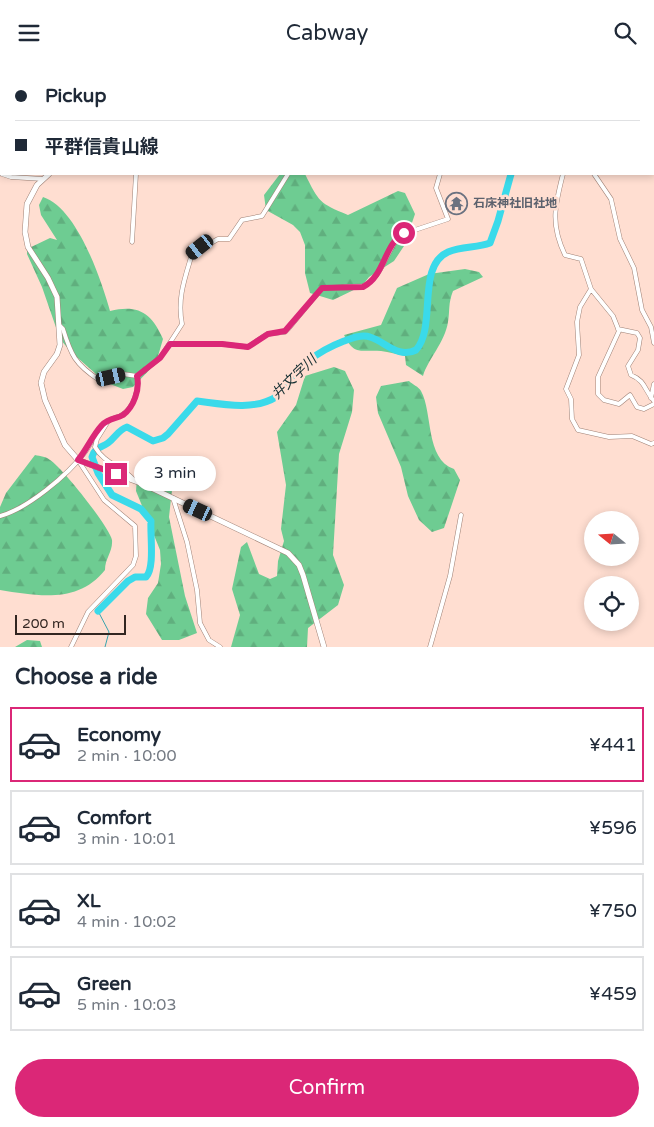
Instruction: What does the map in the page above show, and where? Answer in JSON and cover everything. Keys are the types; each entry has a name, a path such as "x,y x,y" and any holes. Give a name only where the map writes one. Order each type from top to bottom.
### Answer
{"main road":[{"path":"48,175 37,185 27,205 25,232 28,247 48,278 57,297 60,345 44,372 42,389 54,424 71,455 78,460 133,480 173,498 288,553 299,565 303,575 324,647"}],"street":[{"path":"9,65 14,65"},
{"path":"6,175 43,179"},
{"path":"132,242 136,175"},
{"path":"60,326 63,329 74,359 83,369 99,380 124,374 137,376 160,358 182,324 179,308 180,294 192,253 218,239 228,239 242,221 262,216 287,175"},
{"path":"170,344 222,344 248,347 268,334 285,331 289,328 322,288 363,287 368,284 379,272 400,235 448,219 436,188 440,175"},
{"path":"563,175 557,197 554,225 559,242 565,255 580,259 591,289 613,316 618,329 618,337 604,360 598,377 598,394 604,400 619,404 630,395 637,407 644,409 653,401 654,384"},
{"path":"595,175 611,199 620,239 634,269 642,310 651,327 654,343"},
{"path":"591,289 580,307 577,322 579,355 566,389 571,399 570,412 574,426 581,431 608,437 632,436 652,444 654,443"},
{"path":"618,329 637,333 640,338 638,350 628,366 631,375 641,379 646,385 647,393 653,401"},
{"path":"0,516 14,511 42,491 78,460 101,427 112,418 122,415 133,403 139,383 137,376"},
{"path":"112,418 97,439 96,449 108,462 126,472 133,480"},
{"path":"71,647 88,612 133,565 136,556 137,531 131,522 104,500 78,460"},
{"path":"173,498 188,542 197,590 200,623 209,639 220,647"},
{"path":"430,647 450,576 461,515"}],"green space":[{"path":"279,175 306,175 321,201 348,215 398,191 405,193 415,214 404,246 394,261 369,277 362,286 333,300 310,293 305,273 305,245 300,232 293,225 266,210 264,195"},
{"path":"43,197 55,204 67,215 77,229 101,281 110,311 120,309 136,310 149,317 159,330 163,339 156,363 133,387 123,389 105,382 71,352 60,339 42,287 27,254 27,249 50,238 57,240 41,215 39,205"},
{"path":"465,269 479,272 483,277 453,291 446,329 423,376 406,365 405,356 381,351 359,351 348,342 344,335 381,325 397,288 429,274"},
{"path":"334,367 345,371 354,390 352,412 339,454 333,555 344,585 338,605 308,628 307,647 231,647 240,615 232,589 241,547 247,542 259,574 270,579 277,576 278,561 284,541 281,529 286,485 277,432 296,405 305,376"},
{"path":"409,381 420,390 425,400 431,434 438,456 445,464 454,469 460,480 444,528 432,532 419,520 408,496 401,467 378,413 376,397 381,386"},
{"path":"35,455 49,459 56,465 95,511 112,540 105,570 94,581 70,593 43,595 0,590 0,507 6,493"},
{"path":"144,473 164,474 173,481 169,517 185,596 197,633 179,640 162,640 146,614 148,598 158,583 161,564 160,550 136,491 137,477"},
{"path":"27,640 40,641 42,647 15,647"}],"waterway":[{"name":"井文字川","path":"98,611 128,581 135,577 146,577 149,573 151,521 141,509 112,495 98,473 92,457 95,451 127,427 153,441 163,438 197,401 227,405 248,405 267,401 276,397 313,357 344,341 364,336 376,339 398,351 410,352 416,350 422,340 425,327 432,270 438,259 448,252 490,243 511,175"},
{"path":"98,611 109,632 105,647"}],"place":[{"name":"石床神社旧社地","path":"457,203"}],"route":[{"path":"116,474 78,460 101,427 109,419 122,415 133,403 139,383 137,376 160,358 170,344 222,344 242,348 248,347 268,334 285,331 300,316 322,288 363,287 368,284 379,272 396,239 404,233"}]}
